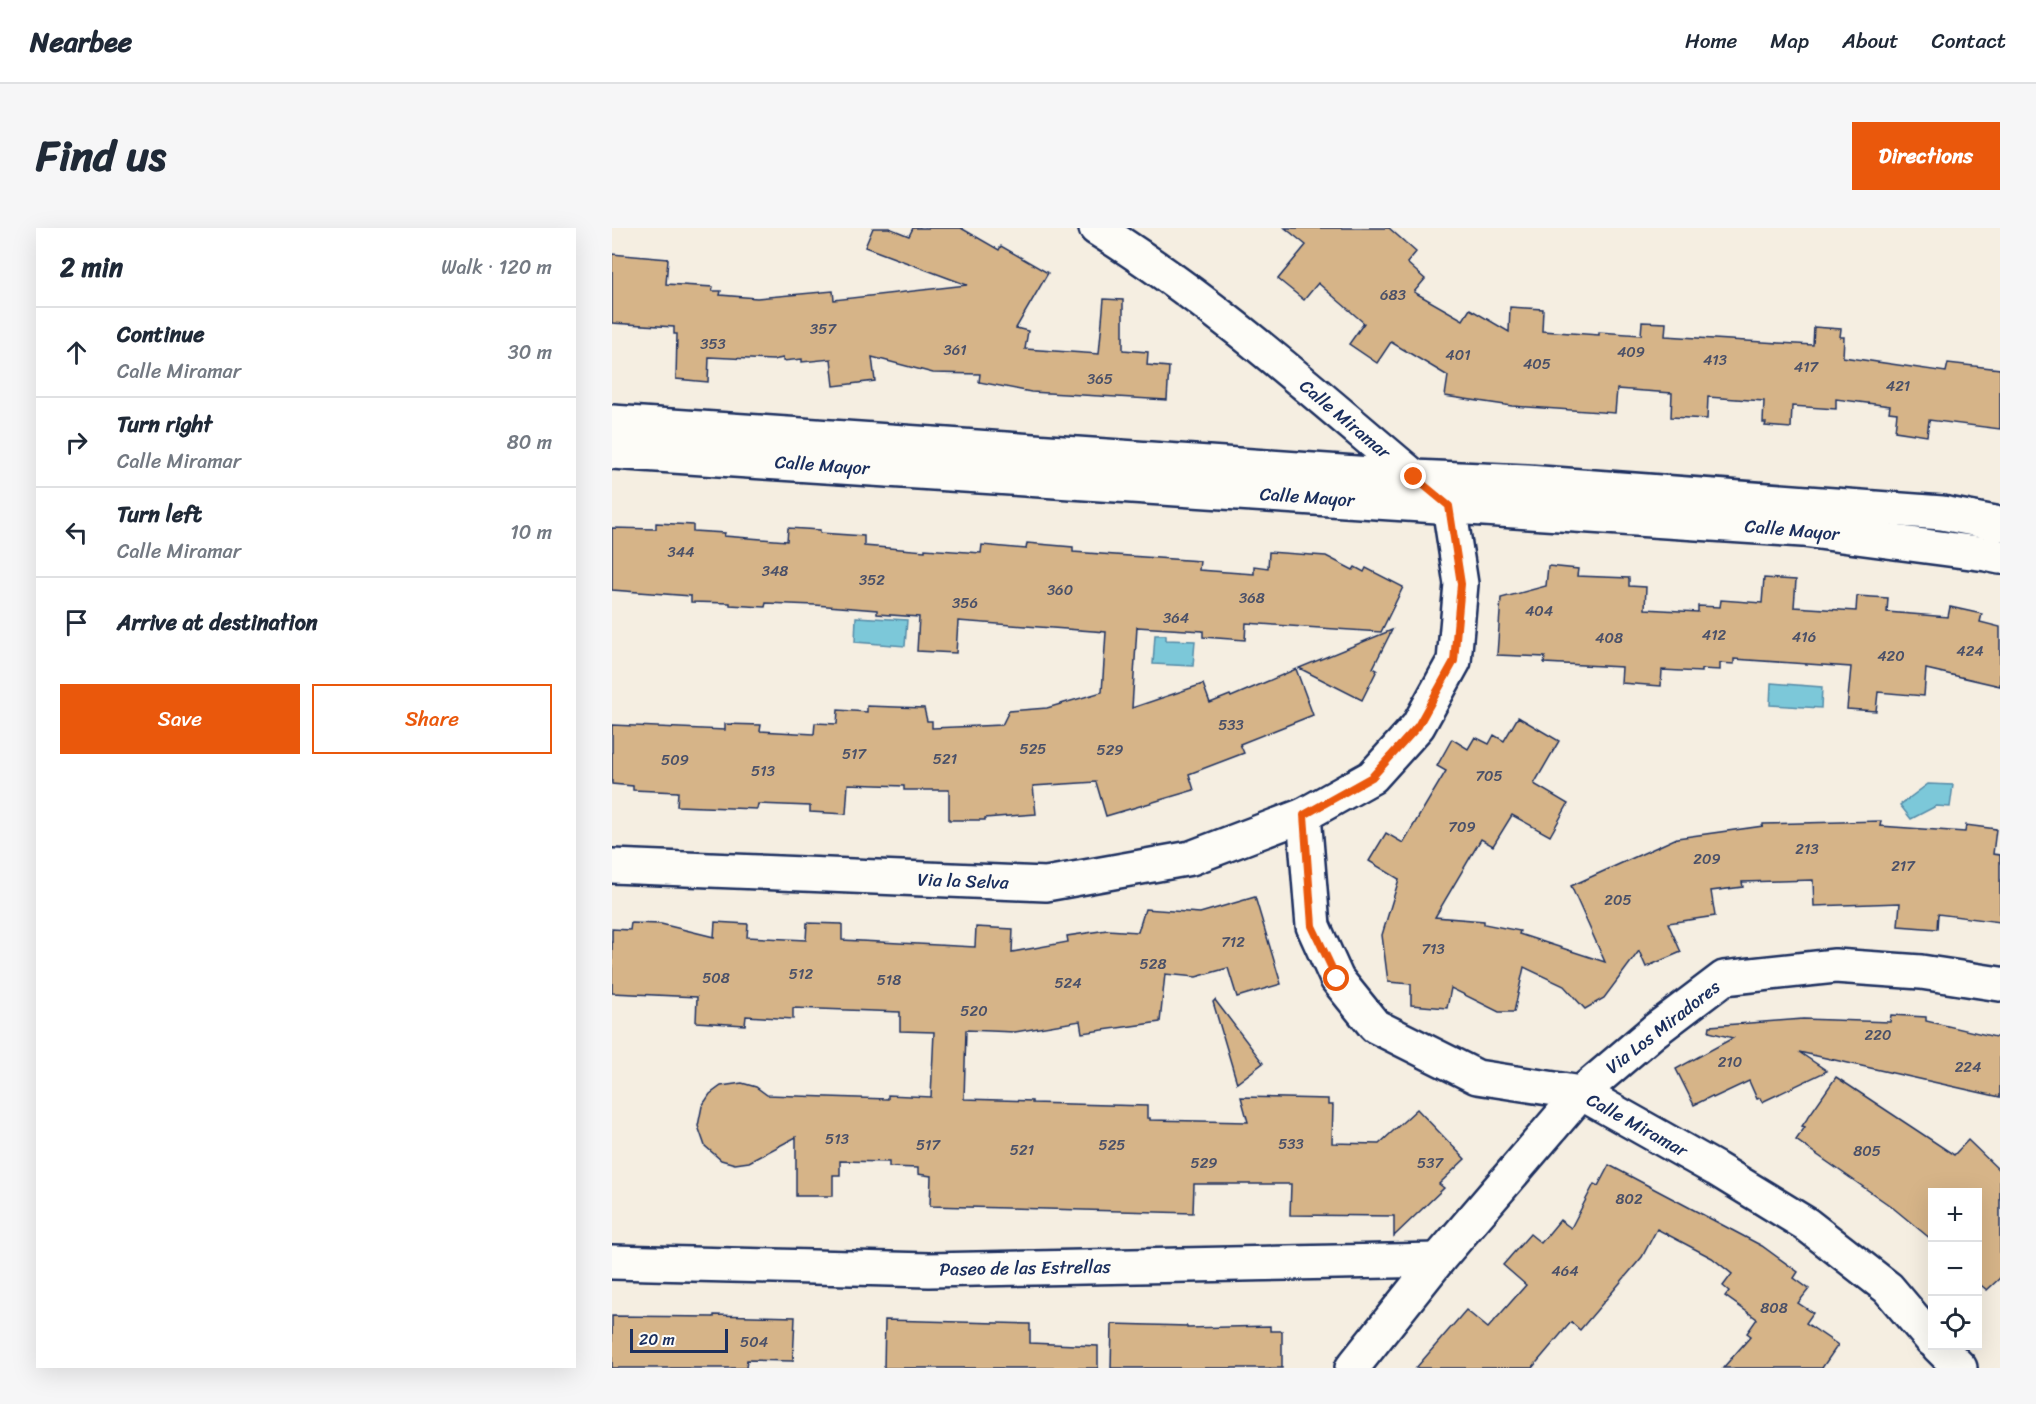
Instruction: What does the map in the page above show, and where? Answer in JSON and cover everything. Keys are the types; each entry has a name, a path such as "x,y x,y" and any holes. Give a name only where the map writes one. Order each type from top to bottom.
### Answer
{"street":[{"name":"Calle Miramar","path":"1096,228 1136,242 1449,506"},
{"name":"Calle Mayor","path":"612,422 1414,477 1527,482 1942,513 2000,524"},
{"name":"Calle Mayor","path":"612,452 1803,530 2000,557"},
{"path":"1304,815 1372,777 1418,726 1454,661 1461,584 1449,506"},
{"name":"Calle Miramar","path":"1304,815 1312,926 1337,979 1375,1026 1477,1077 1581,1093 1716,1169 1806,1224 1888,1288 1940,1354"},
{"name":"Via la Selva","path":"612,866 1046,884 1191,858 1304,815"},
{"name":"Via Los Miradores","path":"1352,1368 1438,1260 1581,1093 1654,1031 1724,978 1835,966 1921,972 2000,984"},
{"name":"Paseo de las Estrellas","path":"612,1262 929,1270 1438,1260"}],"water":[{"path":"856,617 907,620 905,646 855,642"},
{"path":"1155,635 1166,635 1166,640 1195,641 1193,666 1153,664"},
{"path":"1771,683 1822,687 1821,708 1770,705"},
{"path":"1928,784 1953,785 1950,807 1936,806 1911,819 1900,805"}],"building":[{"path":"873,228 889,228 909,236 913,228 961,228 999,250 1001,246 1048,273 1016,328 1028,331 1025,349 1099,354 1104,299 1123,300 1123,350 1148,352 1147,365 1169,367 1167,400 1031,392 979,382 980,374 933,373 872,357 875,381 834,386 831,359 802,362 802,359 783,361 783,358 773,360 709,357 708,382 676,379 677,334 674,334 674,327 612,323 612,254 668,259 666,284 713,287 712,291 721,291 720,295 757,298 833,291 834,300 967,285 865,247"},
{"path":"1285,228 1389,228 1416,252 1407,263 1425,279 1414,292 1463,320 1470,309 1509,332 1510,307 1543,309 1542,331 1599,335 1599,332 1641,335 1642,322 1666,323 1665,336 1813,345 1814,327 1841,329 1840,337 1844,337 1843,357 1946,372 1948,363 2000,369 2000,429 1929,420 1927,436 1895,431 1897,413 1889,412 1890,406 1836,399 1836,409 1792,406 1791,428 1765,426 1766,423 1763,423 1764,401 1708,397 1707,419 1671,417 1672,393 1617,389 1615,413 1512,406 1445,396 1448,376 1391,342 1377,363 1349,344 1364,323 1318,283 1304,300 1278,279 1306,245"},
{"path":"656,523 693,525 693,531 725,533 724,536 787,541 788,528 820,530 820,533 864,536 864,546 925,551 925,549 981,553 982,545 1026,549 1027,543 1073,547 1073,552 1200,561 1199,570 1254,574 1254,566 1268,568 1269,552 1326,556 1353,570 1355,567 1364,572 1366,568 1403,587 1381,632 1246,623 1245,640 1203,637 1203,631 1137,627 1132,708 1203,684 1210,703 1230,695 1231,697 1296,669 1313,715 1240,744 1244,753 1189,774 1194,790 1106,816 1096,782 1033,786 1036,814 985,818 985,820 949,820 949,790 904,790 904,786 848,784 846,814 810,812 810,806 758,804 757,809 677,806 678,792 633,790 633,786 612,784 612,725 725,730 725,724 761,725 760,731 814,734 815,723 837,724 838,710 867,712 867,706 924,708 927,721 932,721 932,728 1002,725 1009,711 1047,708 1102,692 1106,632 958,621 956,653 917,651 919,617 877,614 877,610 815,605 766,603 765,607 691,602 691,596 612,590 612,528 656,529"},
{"path":"1548,566 1578,569 1577,576 1629,578 1629,586 1646,587 1645,609 1698,612 1698,606 1720,607 1721,600 1762,603 1764,578 1796,580 1794,607 1856,611 1857,596 1888,598 1887,612 1948,617 1950,607 1982,614 1980,622 2000,627 2000,686 1926,669 1924,696 1878,692 1876,711 1847,709 1851,667 1734,659 1734,664 1720,663 1720,670 1701,669 1701,672 1662,670 1661,686 1621,683 1622,667 1544,663 1545,657 1497,655 1501,598 1546,586"},
{"path":"1392,630 1373,668 1377,670 1362,700 1299,668"},
{"path":"1518,717 1559,741 1534,784 1568,804 1550,836 1512,815 1493,846 1481,839 1435,917 1484,921 1484,924 1520,931 1519,934 1605,962 1571,886 1677,838 1763,826 1763,824 1881,821 1880,826 1965,832 1966,825 1996,829 1993,854 2000,855 2000,922 1938,914 1937,929 1898,926 1900,903 1814,906 1813,880 1742,882 1743,887 1711,891 1715,916 1668,923 1681,952 1646,967 1639,951 1604,998 1585,1009 1564,986 1524,967 1514,1012 1499,1012 1451,988 1447,1008 1411,1005 1411,984 1388,982 1382,935 1399,879 1369,861 1386,833 1403,843 1446,771 1437,766 1452,739 1468,749 1475,737 1489,744 1494,735 1504,741"},
{"path":"1255,897 1281,984 1237,997 1228,968 1196,977 1165,974 1160,1022 1082,1033 1080,1021 1015,1032 966,1030 964,1099 1147,1106 1147,1118 1150,1120 1248,1122 1241,1097 1328,1099 1328,1105 1333,1105 1332,1143 1379,1144 1417,1109 1465,1159 1439,1184 1444,1188 1394,1236 1394,1216 1290,1215 1291,1184 1194,1184 1193,1213 930,1206 931,1176 918,1174 918,1168 889,1167 889,1162 840,1161 840,1175 833,1175 833,1196 796,1196 796,1137 749,1162 735,1164 721,1160 705,1146 698,1126 702,1106 710,1094 721,1086 742,1083 756,1087 767,1095 888,1099 888,1095 931,1097 934,1032 900,1031 900,1012 793,1008 793,1019 746,1016 745,1025 696,1022 697,997 612,993 612,929 630,930 631,923 661,924 714,937 715,922 748,924 747,937 806,940 807,923 842,924 842,940 975,947 976,927 1013,929 1012,952 1068,942 1067,936 1107,930 1138,932 1145,909 1200,913"},
{"path":"1215,1000 1263,1063 1237,1083 1213,1002"},
{"path":"1891,1015 1926,1017 1926,1021 2000,1038 2000,1097 1799,1052 1827,1071 1762,1102 1760,1098 1757,1099 1749,1081 1694,1105 1676,1069 1733,1038 1709,1032 1710,1026 1803,1019 1890,1022"},
{"path":"1836,1077 1954,1155 1968,1140 2000,1171 2000,1278 1987,1290 1982,1286 1982,1188 1928,1188 1928,1237 1892,1207 1796,1140 1805,1127 1802,1126"},
{"path":"1609,1165 1762,1246 1798,1272 1794,1278 1809,1289 1798,1303 1813,1313 1806,1323 1838,1345 1822,1368 1723,1368 1751,1336 1747,1333 1757,1319 1725,1296 1729,1291 1723,1286 1732,1274 1712,1258 1657,1229 1642,1257 1580,1330 1571,1322 1532,1368 1416,1368 1466,1310 1488,1328 1526,1285 1503,1265 1530,1234 1541,1243 1560,1220 1571,1228 1594,1184 1598,1186"},
{"path":"714,1315 795,1317 793,1361 747,1360 746,1368 612,1368 612,1316 714,1317"},
{"path":"885,1320 1030,1324 1030,1343 1098,1346 1098,1368 884,1368"},
{"path":"1112,1324 1187,1326 1187,1328 1270,1326 1270,1331 1282,1331 1282,1368 1111,1368"}],"route":[{"path":"1337,979 1312,926 1304,815 1372,777 1418,726 1454,661 1461,584 1449,506 1414,477"}]}
